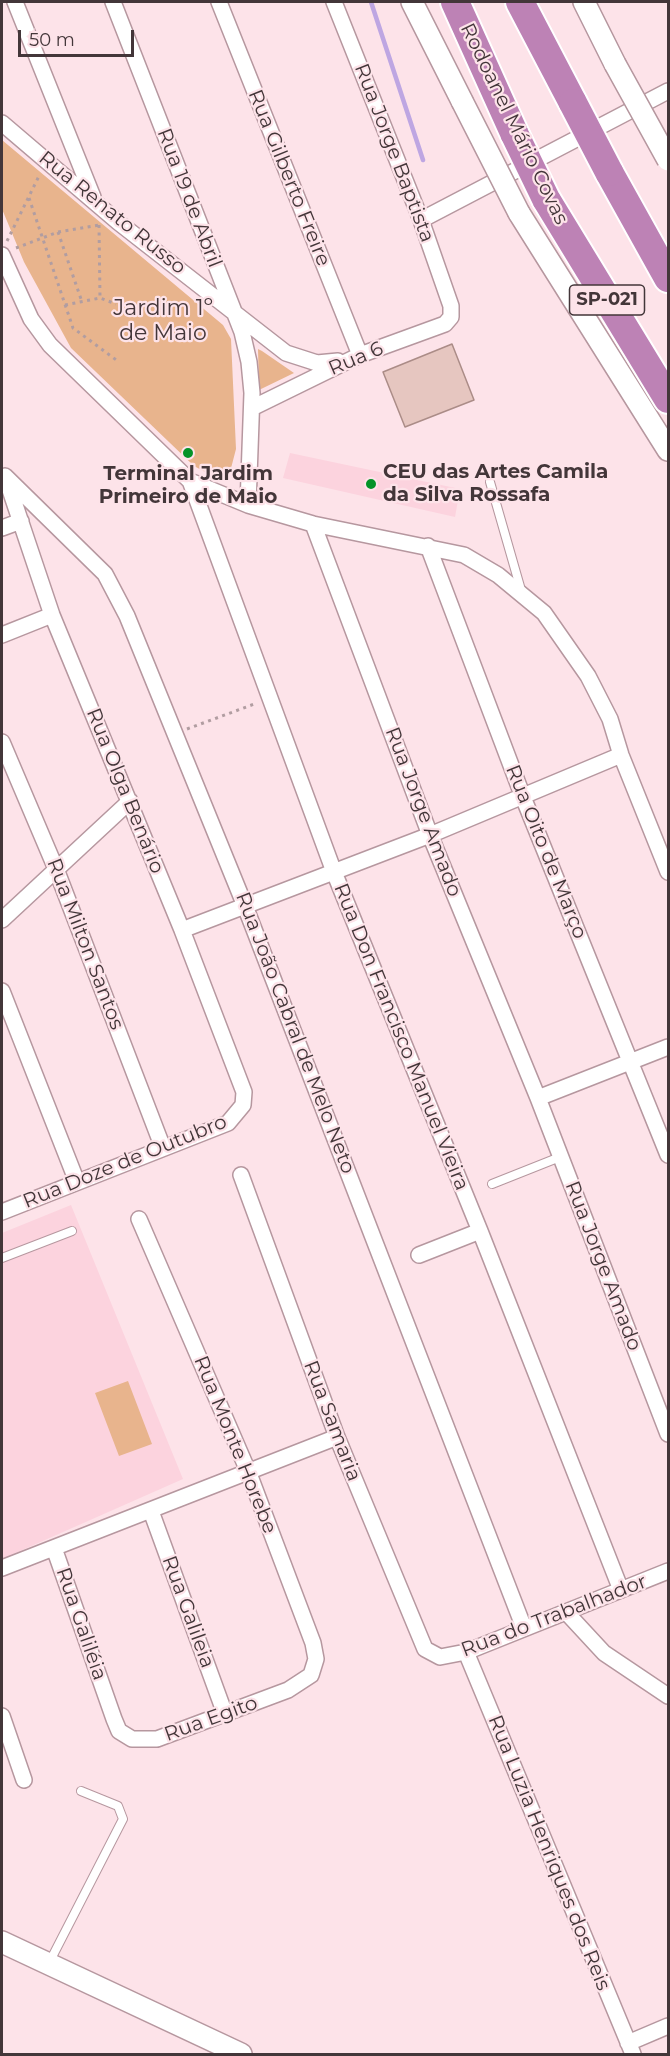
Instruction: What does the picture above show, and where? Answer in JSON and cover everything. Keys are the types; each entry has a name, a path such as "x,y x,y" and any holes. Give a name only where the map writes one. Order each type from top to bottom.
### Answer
{"highway":[{"name":"Rodoanel Mário Covas","path":"455,2 546,199 669,399"},
{"name":"SP-021","path":"520,2 609,172 669,278"}],"main road":[{"path":"412,2 519,213 669,450"},
{"path":"584,2 615,64 669,160"},
{"path":"2,1942 241,2055"}],"street":[{"path":"15,2 93,199"},
{"name":"Rua 19 de Abril","path":"113,2 242,332 249,362 252,408 248,505"},
{"name":"Rua Gilberto Freire","path":"221,2 353,358"},
{"name":"Rua Jorge Baptista","path":"334,2 421,220 451,306"},
{"path":"421,220 669,91"},
{"name":"Rua Renato Russo","path":"2,123 118,222 286,353 317,363 353,358"},
{"path":"5,259 31,319 50,345 190,481 248,505 313,524 464,555 498,575 544,613 588,676 610,719 621,755 669,872"},
{"name":"Rua 6","path":"252,408 353,358 445,324 450,316 451,306"},
{"name":"Rua Olga Benário","path":"3,472 52,615 182,930 244,1092 243,1105"},
{"name":"Rua João Cabral de Melo Neto","path":"3,472 105,574 128,616 245,906 524,1628"},
{"name":"Rua Don Francisco Manuel Vieira","path":"190,481 334,872 480,1232 621,1590"},
{"path":"2,528 21,521"},
{"name":"Rua Jorge Amado","path":"313,524 430,835 538,1098 669,1434"},
{"name":"Rua Oito de Março","path":"428,546 523,797 669,1155"},
{"path":"2,635 52,615"},
{"name":"Rua Milton Santos","path":"2,742 56,869 164,1148"},
{"path":"182,930 430,835 621,755"},
{"path":"2,920 130,801"},
{"path":"2,991 77,1182"},
{"path":"538,1098 669,1047"},
{"name":"Rua Doze de Outubro","path":"2,1212 228,1123 243,1105"},
{"name":"Rua Samaria","path":"241,1175 337,1437 414,1628 424,1649 440,1657"},
{"name":"Rua Monte Horebe","path":"139,1219 248,1471 313,1643 316,1659 311,1675"},
{"path":"419,1255 480,1232"},
{"path":"54,1548 337,1437"},
{"name":"Rua Galileia","path":"151,1510 225,1714"},
{"name":"Rua Galiléia","path":"2,1568 54,1548 114,1719"},
{"name":"Rua do Trabalhador","path":"440,1657 466,1652 669,1571"},
{"path":"566,1612 604,1653 669,1696"},
{"name":"Rua Luzia Henriques dos Reis","path":"466,1652 630,2049"},
{"name":"Rua Egito","path":"114,1719 119,1731 132,1739 145,1741 157,1739 288,1690 311,1675"},
{"path":"2,1716 24,1780"},
{"path":"630,2049 669,2026"}],"lane":[{"path":"490,482 523,596"},
{"path":"492,1184 560,1156"},
{"path":"2,1258 72,1231"},
{"path":"48,1964 123,1819 118,1806 81,1791"}],"path":[{"path":"5,259 46,162"},
{"path":"29,198 73,328 119,362"},
{"path":"5,259 58,232 118,222"},
{"path":"99,225 100,297"},
{"path":"58,232 82,302"},
{"path":"65,305 100,297 116,304"},
{"path":"176,733 270,698"}],"shaded area":[{"path":"2,140 223,325 231,339 236,449 229,476 222,481 194,466 71,348 24,262 2,209"},
{"path":"258,349 262,351 294,373 259,390"},
{"name":"CEU das Artes Camila da Silva Rossafa","path":"290,453 460,489 455,517 283,478"},
{"path":"71,1205 183,1479 2,1559 2,1233"},
{"path":"128,1381 152,1444 119,1456 95,1393"}],"building":[{"path":"452,344 474,400 405,427 383,372"}],"waterway":[{"path":"371,2 423,160"}],"place":[{"name":"Terminal Jardim Primeiro de Maio","path":"188,453"},
{"name":"CEU das Artes Camila da Silva Rossafa","path":"371,484"}],"district":[{"name":"Jardim 1º de Maio","path":"163,322"}]}
